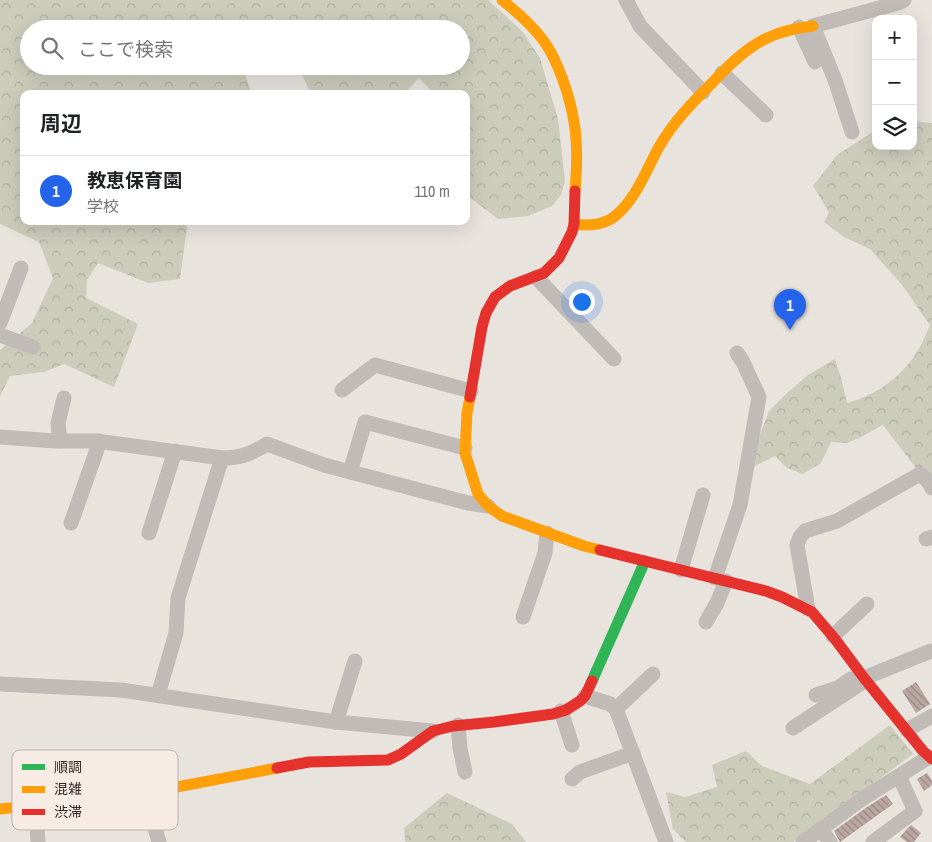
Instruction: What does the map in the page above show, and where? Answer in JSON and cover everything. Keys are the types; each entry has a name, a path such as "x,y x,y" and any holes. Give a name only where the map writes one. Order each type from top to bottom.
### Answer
{"street":[{"path":"502,0 528,22 544,41 556,62 564,84 574,122 576,149 574,224 566,247 559,258 544,273 510,286 495,297 486,313 466,413 465,453 478,494 488,506 502,516 547,533 584,546 766,591 812,612 923,751 931,758 862,799 803,842"},
{"path":"626,0 640,26 703,92"},
{"path":"574,224 589,226 603,223 614,217 628,203 665,135 703,92 742,54 756,44 772,35 904,0"},
{"path":"806,26 814,62"},
{"path":"806,26 835,80 852,132"},
{"path":"722,73 766,115"},
{"path":"0,323 21,268"},
{"path":"536,277 614,359"},
{"path":"0,334 33,347"},
{"path":"706,622 717,603 720,580 740,504 759,397 743,362 736,353"},
{"path":"342,390 374,365 471,390"},
{"path":"60,441 58,423 64,398"},
{"path":"350,472 365,422 465,448"},
{"path":"0,437 60,441 100,441 222,458 253,453 267,444 324,465 468,503 488,506"},
{"path":"71,524 100,441"},
{"path":"149,533 174,452"},
{"path":"158,695 176,633 178,598 222,458"},
{"path":"808,609 797,545 805,531 837,522 920,474 928,481 932,488"},
{"path":"681,570 703,495"},
{"path":"523,617 545,553 547,533"},
{"path":"0,684 120,690 336,722 433,731 458,725 553,714 580,701 585,696 645,561"},
{"path":"833,636 868,604"},
{"path":"816,695 931,652"},
{"path":"336,722 355,661"},
{"path":"616,709 653,674"},
{"path":"793,728 864,677"},
{"path":"585,696 610,704 616,709 666,842"},
{"path":"561,711 572,745"},
{"path":"907,730 932,716"},
{"path":"458,725 465,772"},
{"path":"178,788 310,762 388,760 401,754 433,731"},
{"path":"572,779 580,772 633,753"},
{"path":"872,842 915,810 898,776"},
{"path":"821,829 830,842"}],"green space":[{"path":"0,0 488,0 522,31 540,58 558,119 565,181 561,195 552,206 528,216 498,219 470,198 470,90 430,90 419,78 408,90 309,90 302,75 470,75 470,20 275,20 274,18 273,20 20,20 20,75 245,75 251,90 20,90 20,225 186,225 187,227 180,279 148,283 98,263 87,280 86,298 138,324 114,387 64,364 44,372 10,376 0,396 0,350 32,323 53,278 39,242 0,224"},
{"path":"917,121 932,123 932,477 919,472 883,425 847,443 831,442 821,463 803,474 787,468 775,456 751,468 769,411 808,375 835,359 847,403 869,395 898,375 914,357 930,325 902,285 870,249 844,237 824,222 829,212 813,186 837,155 872,133 872,150 917,150"},
{"path":"890,725 913,754 793,842 686,842 673,829 666,792 685,797 717,787 712,765 746,751 762,766 810,784"},
{"path":"447,793 512,824 526,842 405,842 404,828"}],"building":[{"path":"916,682 930,704 916,713 902,691"},
{"path":"927,773 932,781 932,785 924,791 917,779"},
{"path":"886,795 893,804 840,842 834,831"},
{"path":"911,825 921,833 914,842 907,842 900,837"}],"traffic: fast":[{"path":"592,681 645,561"}],"traffic: slow":[{"path":"502,0 524,18 543,40 554,58 563,79 570,101 575,130 577,156 575,191"},
{"path":"574,224 600,224 614,217 622,210 640,184 659,147 677,121 725,70 744,53 758,43 777,34 813,26"},
{"path":"470,397 467,413 465,453 478,494 488,506 502,516 600,550"},
{"path":"178,787 277,768"},
{"path":"0,809 12,808"}],"traffic: jam":[{"path":"470,397 486,313 495,297 510,286 544,273 559,258 574,224 575,191"},
{"path":"600,550 766,591 812,612 923,751 932,759"},
{"path":"277,768 309,762 388,760 401,754 433,731 453,726 553,714 566,710 585,696 592,681"}],"place":[{"name":"教恵保育園","path":"790,330"}]}
